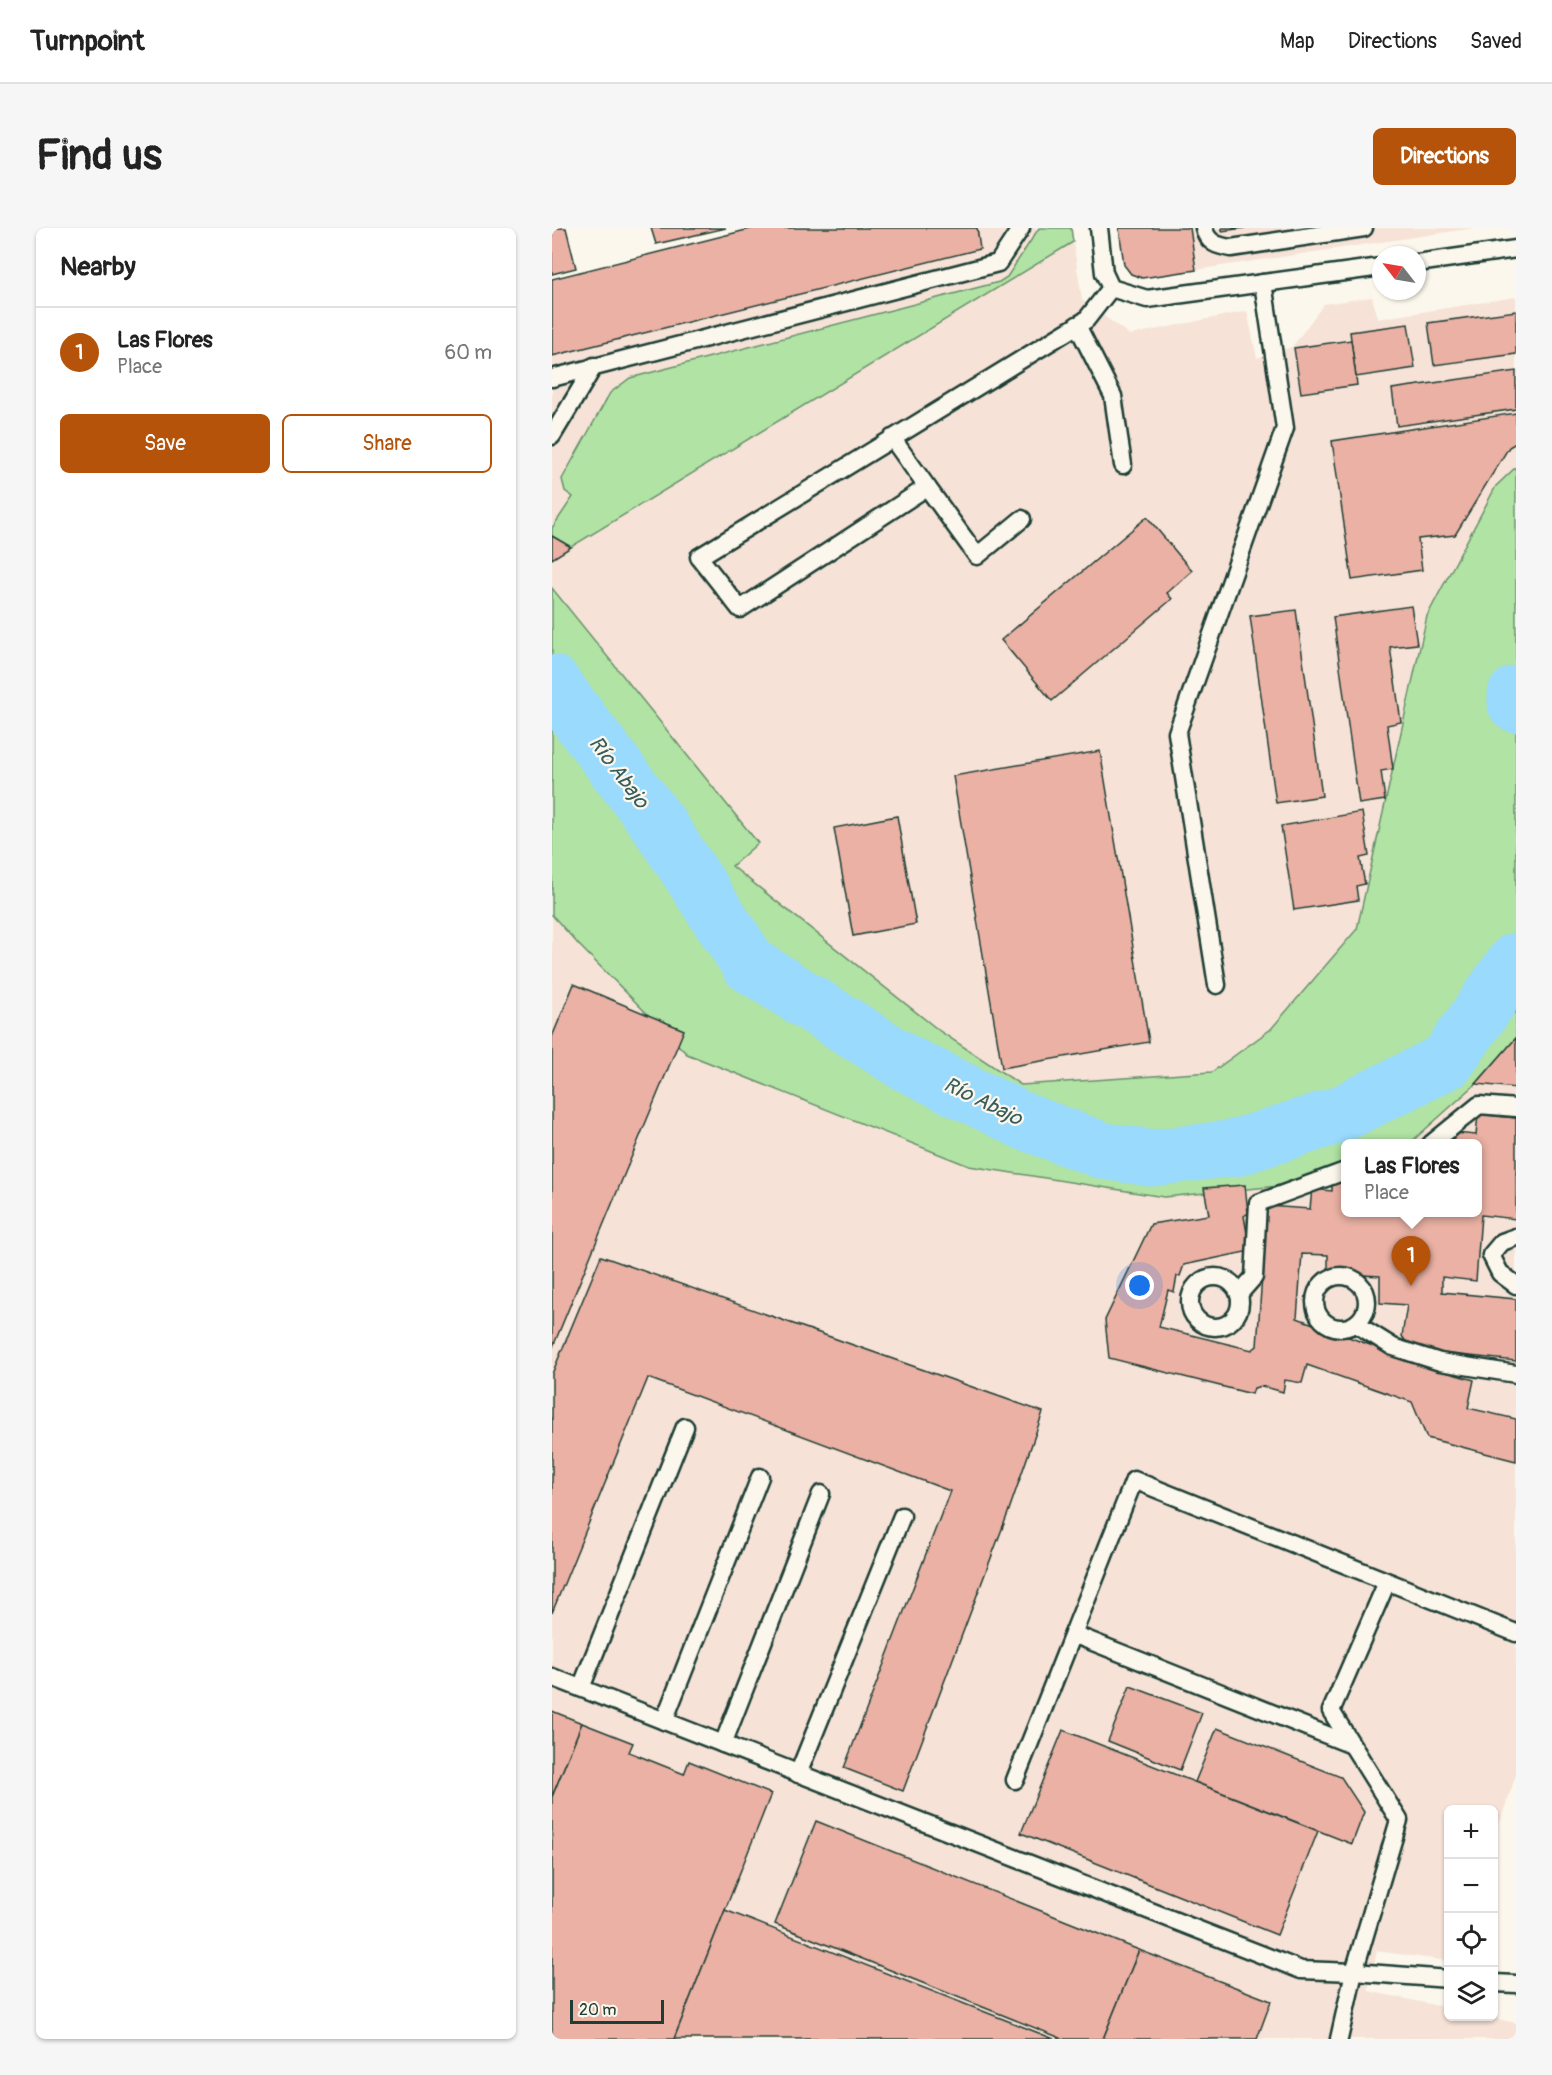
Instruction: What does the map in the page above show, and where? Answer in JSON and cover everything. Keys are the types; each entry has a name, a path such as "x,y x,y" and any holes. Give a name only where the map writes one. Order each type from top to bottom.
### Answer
{"lane":[{"path":"552,378 999,263 1021,228"},
{"path":"1099,228 1104,273 1111,288 1147,299 1372,268"},
{"path":"1204,228 1204,233 1214,245 1231,248 1365,228"},
{"path":"1426,261 1516,249"},
{"path":"1217,985 1177,733 1285,428 1263,283"},
{"path":"927,487 740,609 699,556 1086,320 1111,288"},
{"path":"1077,325 1113,396 1124,465"},
{"path":"552,436 594,366"},
{"path":"892,438 977,556 1022,519"},
{"path":"1436,1139 1479,1105 1516,1108"},
{"path":"1239,1294 1254,1277 1258,1203 1341,1172"},
{"path":"1516,1238 1502,1242 1491,1255 1500,1273 1516,1285"},
{"path":"1356,1324 1393,1347 1440,1362 1516,1374"},
{"path":"581,1689 685,1427"},
{"path":"664,1721 760,1478"},
{"path":"1015,1780 1134,1480 1516,1633"},
{"path":"723,1744 821,1494"},
{"path":"798,1774 902,1516"},
{"path":"1338,2039 1354,1972 1399,1820 1331,1711 1387,1582"},
{"path":"1073,1634 1352,1745"},
{"path":"552,1677 1301,1970 1444,1979"},
{"path":"1498,1983 1516,1984"}],"shaded area":[{"path":"754,228 1071,228 1082,300 1130,335 1247,311 1257,358 1292,347 1324,304 1372,297 1378,319 1516,297 1516,467 1496,486 1427,616 1357,929 1271,1029 1212,1072 1021,1085 941,1032 732,866 757,843 552,588 552,279"},
{"path":"1119,228 1474,228 1142,278"},
{"path":"552,915 687,1054 969,1166 1164,1197 1341,1165 1341,1217 1482,1217 1482,1139 1414,1139 1476,1084 1516,1088 1516,1775 1498,1827 1498,1805 1444,1805 1444,1960 1377,1951 1368,1991 1444,2007 1444,2021 1498,2021 1498,2019 1516,2023 1516,2039 552,2039"}],"green space":[{"path":"1039,228 1071,228 1073,242 571,547 552,536 552,528 573,497 565,491 562,479 610,393 630,378 999,282 1007,277"},
{"path":"1516,467 1516,1038 1476,1084 1414,1139 1341,1139 1341,1166 1289,1185 1164,1197 969,1166 687,1054 552,915 552,588 758,843 732,866 941,1032 1021,1085 1212,1072 1271,1029 1357,929 1427,616 1496,486"}],"building":[{"path":"552,228 566,228 576,268 552,274"},
{"path":"651,228 726,228 656,244"},
{"path":"754,228 977,228 980,249 552,356 552,279"},
{"path":"1119,228 1190,228 1196,270 1142,278 1131,274 1124,265"},
{"path":"1222,228 1245,228 1222,231"},
{"path":"1516,311 1516,354 1434,365 1428,323"},
{"path":"1408,324 1415,368 1356,377 1350,332"},
{"path":"1351,340 1357,385 1301,393 1294,348"},
{"path":"1516,371 1516,409 1397,426 1392,389"},
{"path":"1516,413 1516,443 1509,447 1455,535 1418,539 1422,570 1352,580 1332,441"},
{"path":"1147,517 1192,571 1167,593 1172,599 1052,701 1001,640"},
{"path":"552,536 571,547 552,559"},
{"path":"1411,606 1417,644 1390,647 1401,722 1387,725 1393,769 1381,771 1385,800 1359,804 1333,617"},
{"path":"1296,610 1322,796 1276,803 1250,616"},
{"path":"1100,751 1149,1042 1002,1068 953,776"},
{"path":"1362,812 1369,856 1360,858 1365,884 1356,886 1358,900 1294,910 1281,826"},
{"path":"897,816 916,924 853,936 834,828"},
{"path":"574,984 684,1030 552,1349 552,1037"},
{"path":"1516,1038 1516,1088 1476,1084"},
{"path":"1478,1114 1516,1118 1516,1219 1482,1215 1482,1139 1454,1139 1455,1133 1476,1135"},
{"path":"1332,1182 1341,1183 1341,1217 1481,1217 1476,1281 1442,1277 1442,1292 1516,1299 1516,1361 1433,1352 1408,1345 1402,1336 1407,1305 1380,1303 1380,1276 1328,1273 1328,1255 1302,1254 1297,1318 1435,1369 1474,1380 1468,1408 1516,1419 1516,1461 1427,1438 1412,1402 1307,1365 1302,1383 1285,1380 1283,1392 1262,1386 1254,1388 1252,1394 1109,1358 1105,1320 1151,1224 1209,1215 1204,1188 1245,1185 1248,1213 1244,1216 1250,1251 1184,1265 1180,1276 1177,1276 1174,1292 1168,1290 1159,1327 1252,1350 1257,1346 1267,1206 1310,1209 1312,1189 1332,1191"},
{"path":"601,1256 1043,1412 1008,1513 903,1791 844,1768 950,1491 648,1378 552,1613 552,1374"},
{"path":"1130,1686 1202,1713 1180,1770 1108,1741"},
{"path":"552,1711 582,1723 552,1797"},
{"path":"582,1723 633,1743 629,1752 684,1774 689,1761 771,1794 674,2039 552,2039 552,1797"},
{"path":"1217,1728 1341,1777 1364,1812 1352,1844 1195,1782"},
{"path":"1063,1730 1318,1831 1277,1935 1021,1833"},
{"path":"816,1821 1139,1950 1103,2039 1063,2039 775,1924"},
{"path":"725,1910 1054,2039 674,2039"},
{"path":"1139,1950 1271,2001 1257,2039 1103,2039"}],"waterway":[{"name":"Río Abajo","path":"552,683 657,822 750,965 904,1062 1023,1121 1104,1151 1151,1158 1235,1148 1339,1115 1447,1061 1516,961"},
{"name":"Río Abajo","path":"1516,694 1516,704"}],"place":[{"name":"Las Flores","path":"1411,1286"}]}
